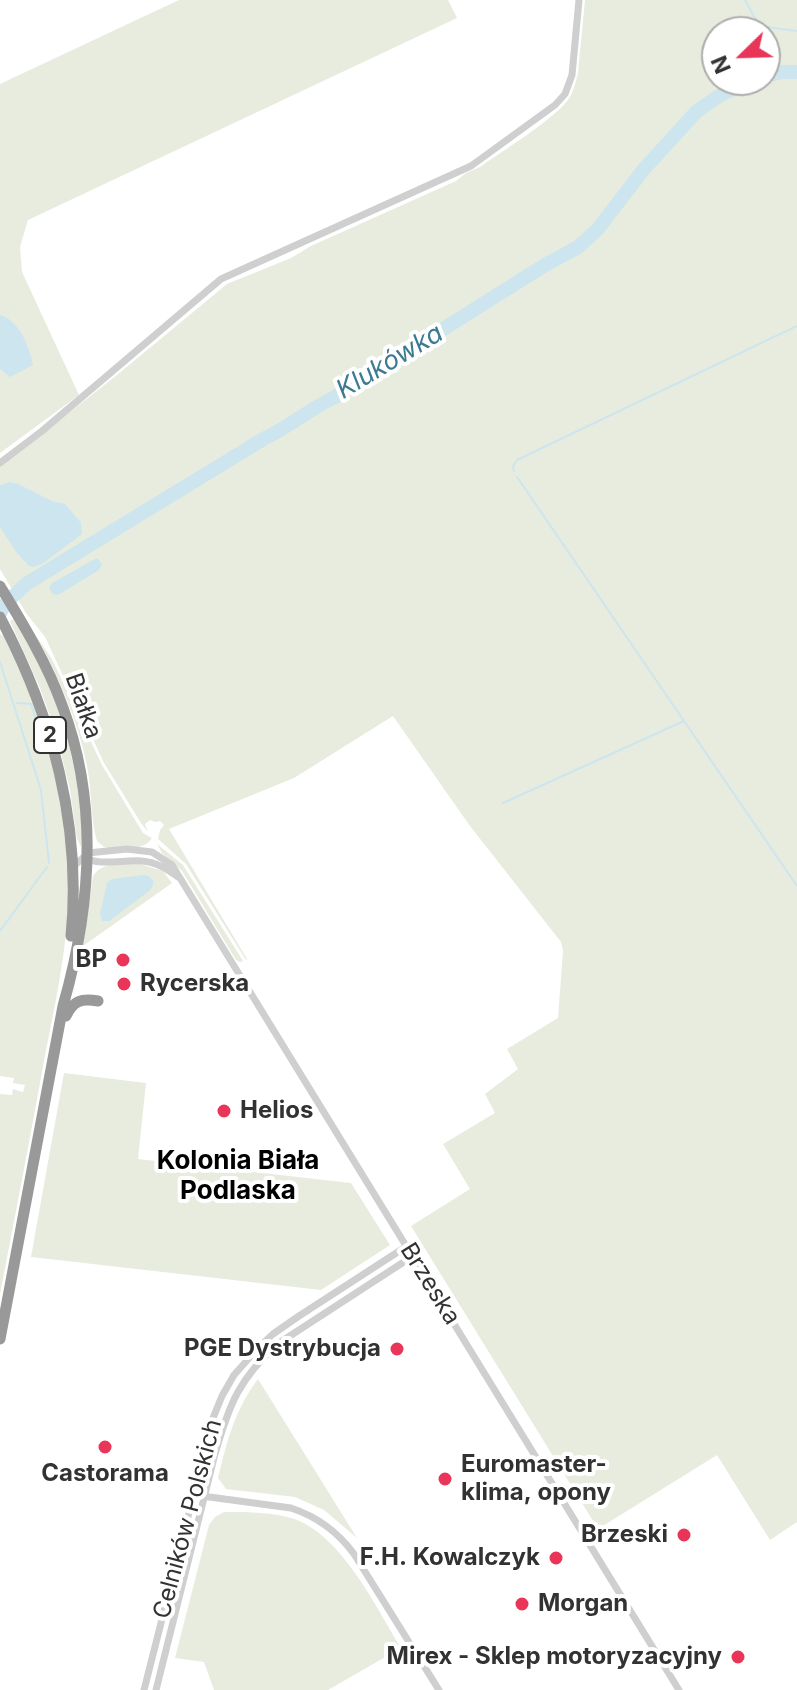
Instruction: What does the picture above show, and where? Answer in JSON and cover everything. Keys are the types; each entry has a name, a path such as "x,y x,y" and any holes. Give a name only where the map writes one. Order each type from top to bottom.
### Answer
{"highway":[{"name":"Białka","path":"0,586 53,681 74,740 83,785 86,857"},
{"name":"Białka","path":"0,617 33,686 50,737 61,780 71,844"},
{"name":"2","path":"0,1339 63,1006 73,922 71,844"},
{"name":"2","path":"63,1006 81,918 86,857"},
{"path":"59,1031 72,1005 83,1000 98,1001"}],"street":[{"path":"0,463 221,279 471,166 555,105 565,94 572,75 579,0"},
{"path":"71,844 86,857 72,868"},
{"name":"Brzeska","path":"86,857 148,862 181,878 679,1690"},
{"name":"Celników Polskich","path":"144,1690 213,1418 234,1375 258,1348 286,1325 407,1246"},
{"name":"Celników Polskich","path":"156,1690 215,1454 232,1400 240,1386 279,1343 413,1256"},
{"path":"258,1348 265,1355"},
{"path":"193,1494 291,1508 304,1512 338,1534 354,1554 439,1690"}],"shaded area":[{"path":"179,0 448,0 457,18 28,220 20,247 22,272 79,395 0,453 0,84"},
{"path":"585,0 797,0 797,1522 770,1540 717,1455 598,1529 411,1226 470,1189 443,1144 495,1113 485,1094 518,1069 507,1049 558,1018 563,951 561,942 470,826 393,716 294,778 169,829 246,960 186,864 158,839 164,825 160,821 150,820 145,824 148,832 141,823 104,763 45,637 26,613 0,569 0,467 227,284 291,258 311,246 456,181 542,124 571,94 578,73"},
{"path":"16,618 61,711 82,803 81,847 56,733 10,621"},
{"path":"0,633 28,689 48,745 66,832 69,887 66,937 58,986 0,1294 0,1094 12,1095 13,1089 23,1092 25,1085 13,1083 14,1078 0,1076"},
{"path":"37,637 52,659 102,765 143,833 152,838 144,845 109,848 97,841 89,775 78,732 60,684"},
{"path":"157,844 183,865 243,961 236,960 182,871 162,853"},
{"path":"140,864 163,871 172,883 83,946 93,876 107,866"},
{"path":"64,1073 146,1083 138,1159 351,1183 390,1245 321,1290 31,1257"},
{"path":"258,1379 357,1538 324,1510 295,1497 226,1489 218,1478 237,1414"},
{"path":"224,1512 266,1513 291,1518 325,1538 355,1573 401,1648 328,1690 214,1690 204,1662 175,1658 209,1525"}],"water":[{"path":"0,315 18,328 33,365 10,377 0,369"},
{"path":"10,482 65,504 81,523 82,534 42,564 29,566 0,527 0,485"},
{"path":"97,558 102,564 99,570 58,595 53,594 49,588 52,583"},
{"path":"144,875 153,880 149,891 109,921 102,921 100,914 107,883 112,879"}],"waterway":[{"path":"745,0 759,26 797,31"},
{"name":"Klukówka","path":"781,72 797,72"},
{"name":"Klukówka","path":"0,613 26,584 578,247 597,230 644,169 697,111 719,96"},
{"path":"514,471 517,460 797,326"},
{"path":"517,477 797,886"},
{"path":"0,662 41,790 49,863"},
{"path":"17,703 31,704 40,731"},
{"path":"503,803 684,721"},
{"path":"0,931 47,867"}],"place":[{"name":"BP","path":"123,960"},
{"name":"Rycerska","path":"124,984"},
{"name":"Helios","path":"224,1111"},
{"name":"PGE Dystrybucja","path":"397,1349"},
{"name":"Castorama","path":"105,1447"},
{"name":"Euromaster- klima, opony","path":"445,1479"},
{"name":"Brzeski","path":"684,1535"},
{"name":"F.H. Kowalczyk","path":"556,1558"},
{"name":"Morgan","path":"522,1604"},
{"name":"Mirex - Sklep motoryzacyjny","path":"738,1657"}],"district":[{"name":"Kolonia Biała Podlaska","path":"238,1176"}]}
